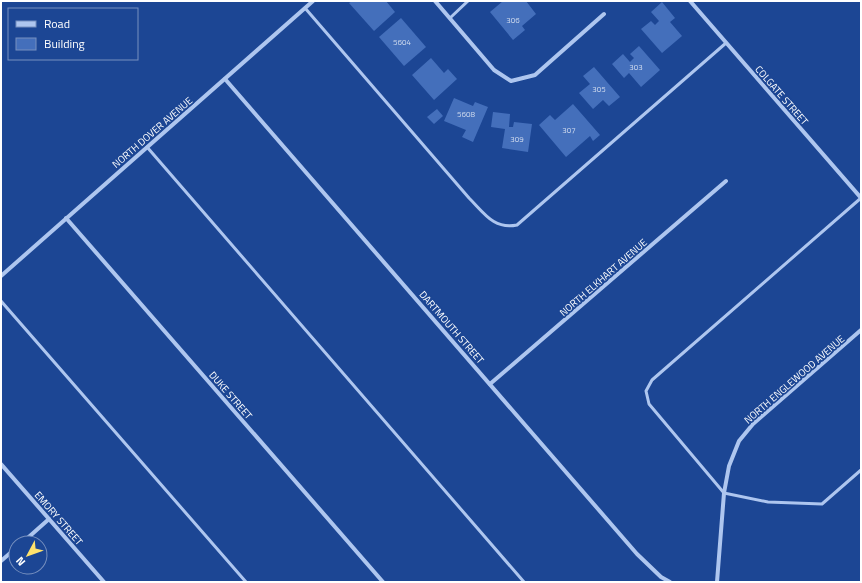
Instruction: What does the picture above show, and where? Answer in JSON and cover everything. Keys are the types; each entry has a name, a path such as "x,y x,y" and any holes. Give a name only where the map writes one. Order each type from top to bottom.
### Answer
{"street":[{"name":"NORTH DOVER AVENUE","path":"1,276 313,1"},
{"path":"435,1 494,70 511,81 535,75 604,14"},
{"name":"COLGATE STREET","path":"690,1 861,198"},
{"name":"DARTMOUTH STREET","path":"225,79 637,554 661,577 670,582"},
{"name":"NORTH ELKHART AVENUE","path":"490,384 726,181"},
{"name":"DUKE STREET","path":"66,218 383,582"},
{"name":"NORTH ENGLEWOOD AVENUE","path":"717,582 724,493 729,466 738,441 752,424 861,330"},
{"name":"EMORY STREET","path":"1,464 104,582"},
{"path":"31,535 49,519"}],"lane":[{"path":"450,18 468,1"},
{"path":"305,8 469,198 489,219 499,226 508,227 517,225 726,43"},
{"path":"147,147 524,582"},
{"path":"861,198 652,380 646,391 649,404 724,493 768,502 822,504 861,470"},
{"path":"1,301 246,582"}],"building":[{"path":"352,1 386,1 395,12 374,31 349,3"},
{"path":"503,1 526,1 536,14 522,26 525,30 513,40 490,12"},
{"path":"662,2 675,18 670,22 682,36 662,53 641,29 651,21 655,25 659,21 651,12"},
{"path":"401,18 426,47 404,66 379,37"},
{"path":"639,46 660,70 641,87 629,73 624,78 612,64 623,54 630,62 634,58 630,54"},
{"path":"431,58 444,73 448,69 457,79 434,100 412,75"},
{"path":"594,67 620,97 609,106 603,100 593,109 579,93 590,84 583,76"},
{"path":"454,98 473,106 475,102 488,107 473,142 462,137 466,130 444,121"},
{"path":"573,104 600,135 593,141 590,136 566,157 539,125 550,115 555,120"},
{"path":"437,109 443,116 434,124 427,117"},
{"path":"493,112 510,114 509,127 513,127 514,122 532,124 528,152 502,148 505,129 491,127"}]}
